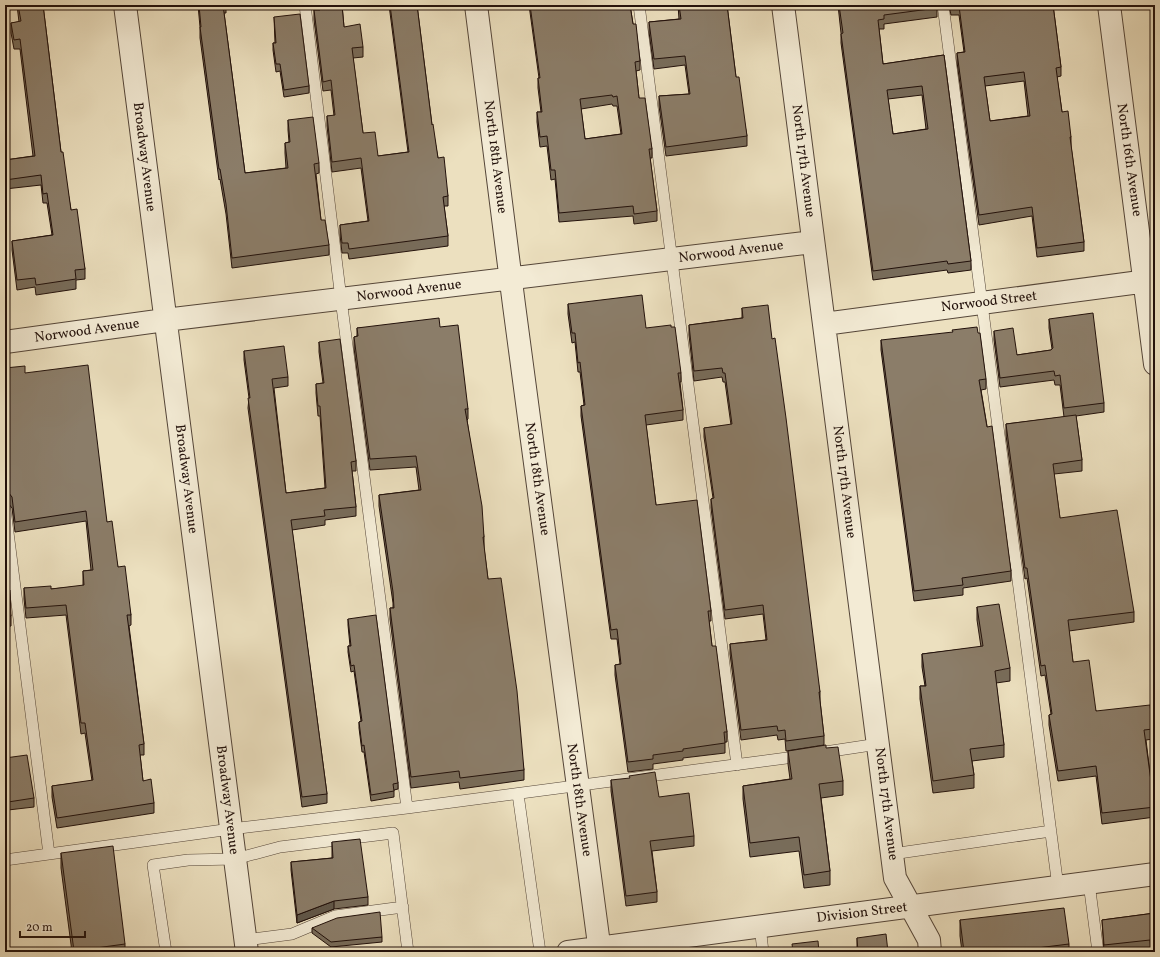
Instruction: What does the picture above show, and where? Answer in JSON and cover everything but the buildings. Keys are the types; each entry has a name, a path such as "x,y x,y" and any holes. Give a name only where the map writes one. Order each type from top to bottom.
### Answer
{"street":[{"name":"Broadway Avenue","path":"125,5 246,946"},
{"name":"North 18th Avenue","path":"476,5 510,279 600,950"},
{"name":"North 17th Avenue","path":"783,5 895,878 928,940 930,952"},
{"name":"North 16th Avenue","path":"1108,5 1150,281 1155,364"},
{"name":"Norwood Avenue","path":"5,342 165,320 813,242"},
{"name":"Norwood Street","path":"824,324 1150,281"},
{"name":"Division Street","path":"568,952 600,950 760,926 1155,874"}],"lane":[{"path":"305,5 340,299 407,808"},
{"path":"639,5 737,765"},
{"path":"943,5 1058,886"},
{"path":"5,509 49,854"},
{"path":"5,860 231,829 518,794 737,765 878,744"},
{"path":"518,794 540,952"},
{"path":"892,854 1051,831"},
{"path":"166,952 153,865 188,860 235,859 280,847 393,833 408,952"},
{"path":"1089,882 1098,952"},
{"path":"246,946 292,934 335,916 402,907"},
{"path":"760,926 763,952"}]}
